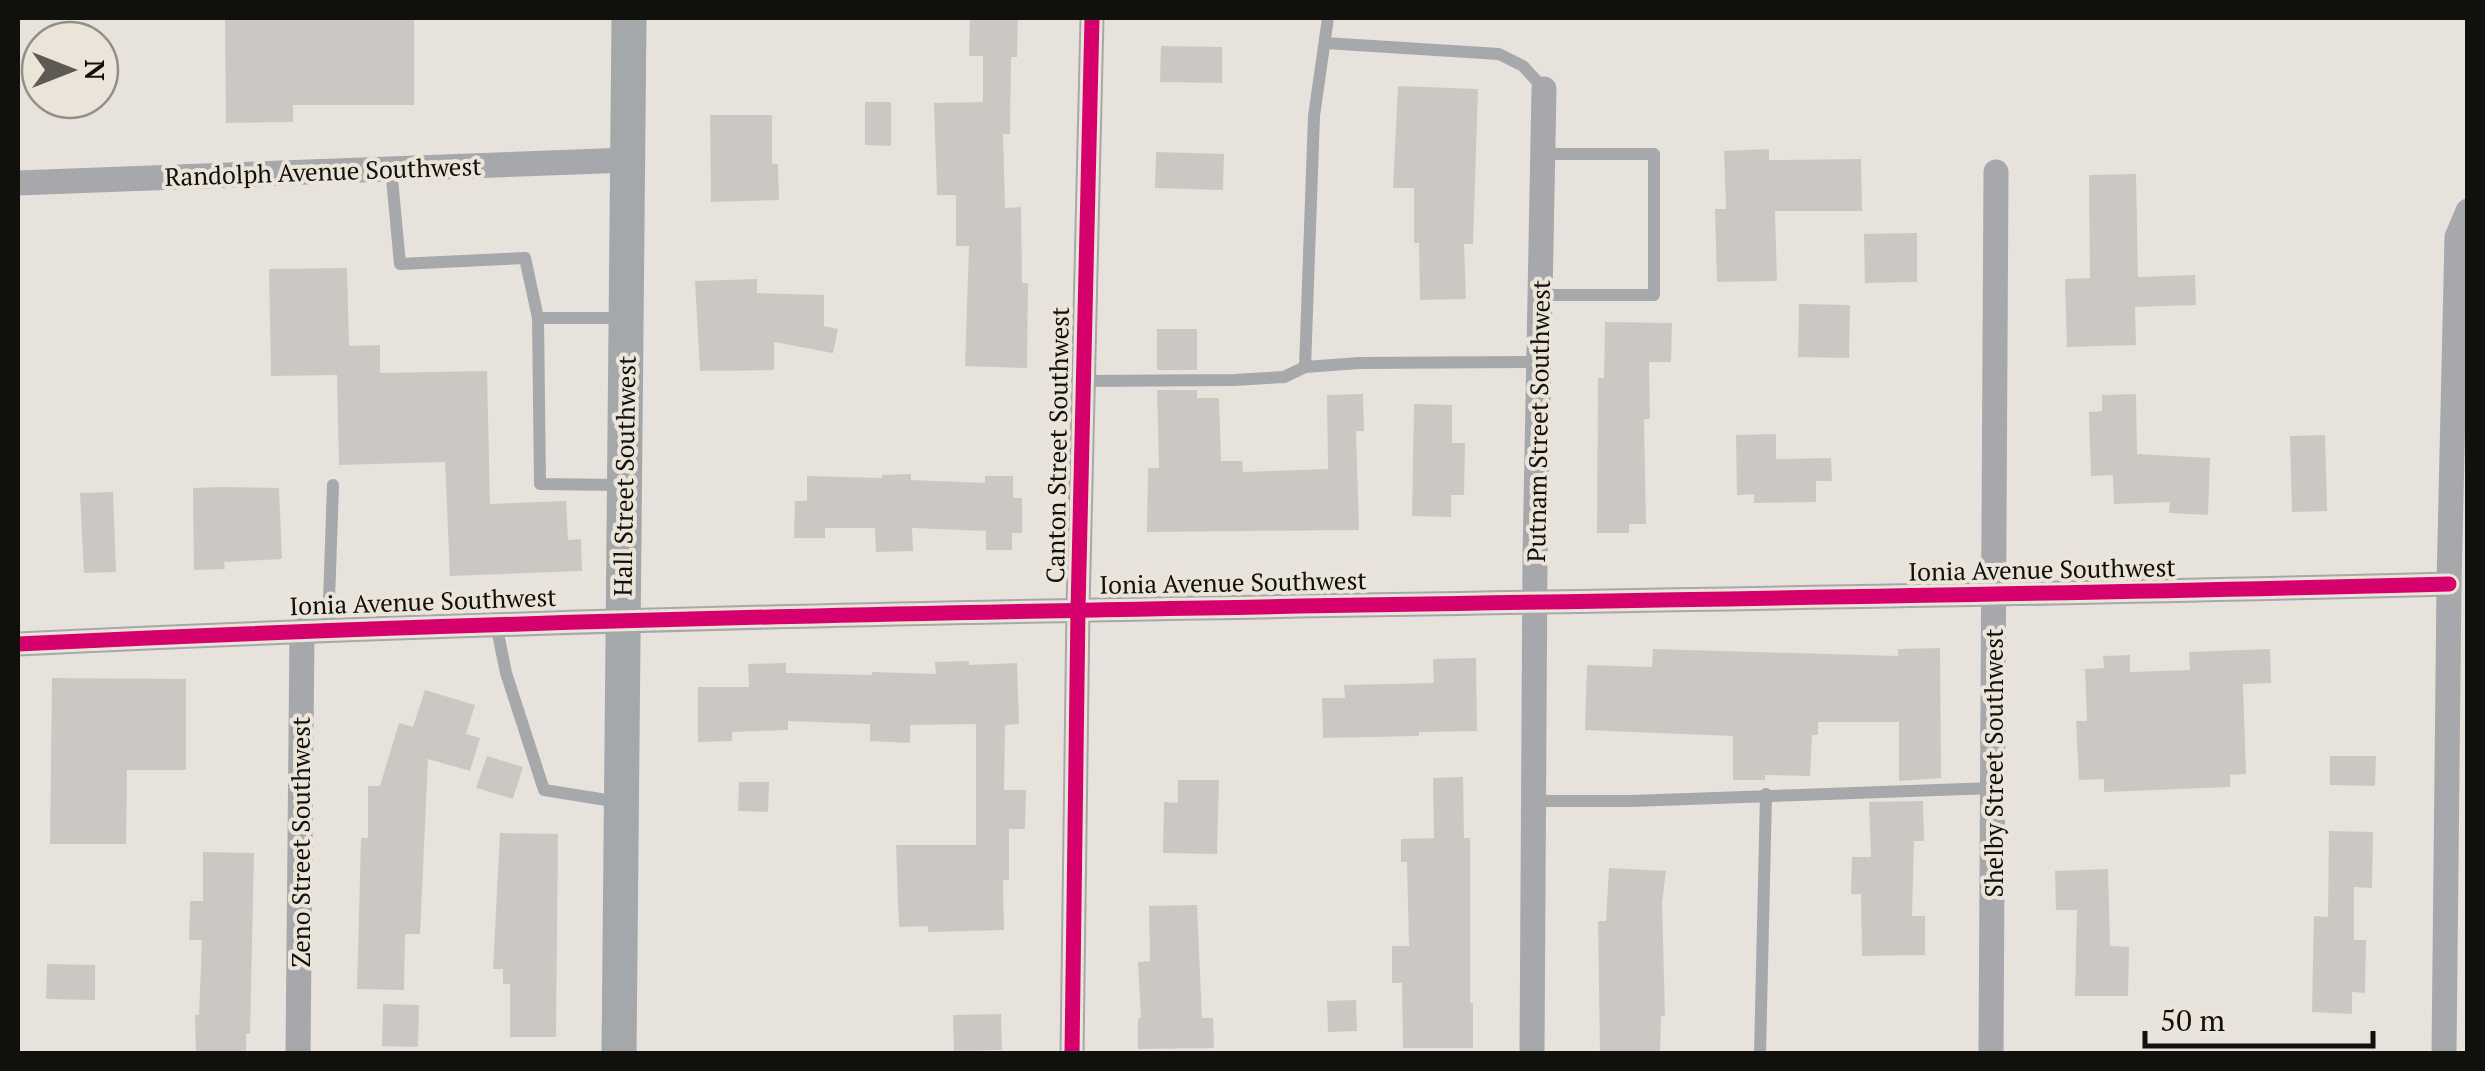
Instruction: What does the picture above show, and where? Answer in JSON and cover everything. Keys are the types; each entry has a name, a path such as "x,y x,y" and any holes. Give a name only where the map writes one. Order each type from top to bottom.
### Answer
{"main road":[{"name":"Hall Street Southwest","path":"619,1054 629,18"}],"street":[{"name":"Canton Street Southwest","path":"1072,1054 1092,18"},
{"name":"Putnam Street Southwest","path":"1532,1054 1544,89"},
{"name":"Randolph Avenue Southwest","path":"18,183 628,160"},
{"name":"Shelby Street Southwest","path":"1991,1054 1996,172"},
{"path":"2444,1054 2457,237 2468,211"},
{"name":"Ionia Avenue Southwest","path":"18,644 623,620 1078,609 1994,596 2449,584"},
{"name":"Zeno Street Southwest","path":"298,1054 302,630"}],"lane":[{"path":"1304,367 1314,116 1328,18"},
{"path":"1325,42 1498,54 1523,66 1544,89"},
{"path":"1540,295 1654,295 1654,154 1542,154"},
{"path":"391,168 400,264 524,258 538,318 540,484 624,485"},
{"path":"538,318 626,318"},
{"path":"1083,381 1284,377 1304,367 1359,362 1539,362"},
{"path":"328,629 332,486"},
{"path":"496,624 506,673 544,790 621,802"},
{"path":"1534,801 1992,788"},
{"path":"1760,1054 1766,794"}],"building":[{"path":"225,18 414,18 414,105 293,105 293,122 226,123"},
{"path":"970,18 1018,18 1017,57 1011,57 1010,134 1003,134 1005,208 1021,207 1022,283 1028,283 1027,368 965,366 969,246 956,246 956,195 937,195 934,103 983,102 983,56 969,56"},
{"path":"1161,46 1222,47 1222,83 1160,82"},
{"path":"1398,86 1478,89 1473,244 1464,244 1466,299 1420,300 1414,188 1393,188"},
{"path":"865,102 891,102 891,146 865,145"},
{"path":"710,115 772,115 772,164 778,164 779,200 711,202"},
{"path":"1769,149 1769,160 1861,159 1862,211 1775,211 1777,281 1717,282 1715,209 1726,209 1724,151"},
{"path":"1156,152 1224,154 1223,190 1155,188"},
{"path":"2136,174 2138,277 2195,275 2196,305 2135,307 2136,345 2067,347 2065,279 2090,278 2089,175"},
{"path":"1917,233 1917,282 1865,283 1864,234"},
{"path":"347,268 349,346 380,345 380,373 487,371 490,504 566,501 568,540 581,539 582,571 450,576 445,462 339,465 337,375 271,376 269,269"},
{"path":"757,279 757,293 824,295 824,326 838,329 833,353 774,342 774,370 700,371 695,281"},
{"path":"1799,304 1850,305 1849,358 1798,357"},
{"path":"1605,322 1672,323 1671,362 1649,362 1650,419 1644,419 1646,524 1629,524 1629,533 1597,533 1598,378 1604,378"},
{"path":"1157,329 1197,329 1197,370 1157,370"},
{"path":"1157,390 1197,390 1197,398 1219,398 1221,461 1242,461 1243,472 1328,469 1327,395 1363,394 1364,431 1356,431 1359,530 1147,532 1148,468 1159,468"},
{"path":"2136,394 2137,454 2210,458 2208,515 2169,513 2170,502 2114,504 2113,475 2091,476 2089,412 2102,411 2102,395"},
{"path":"1414,404 1452,405 1452,443 1465,443 1464,495 1451,495 1451,517 1412,516"},
{"path":"1776,434 1776,459 1831,458 1832,481 1816,481 1816,502 1754,503 1754,494 1737,495 1736,435"},
{"path":"2325,435 2327,511 2292,512 2290,436"},
{"path":"911,474 911,480 985,483 985,476 1013,476 1013,498 1022,498 1022,533 1012,533 1012,550 986,550 986,531 912,528 913,551 876,552 875,528 825,528 825,538 794,538 795,501 807,501 807,476 882,478"},
{"path":"193,488 279,488 282,559 224,562 225,569 194,570"},
{"path":"113,492 116,572 84,573 80,493"},
{"path":"1940,648 1941,778 1899,781 1899,722 1818,722 1818,735 1812,735 1810,776 1765,775 1765,780 1733,780 1733,736 1585,730 1587,665 1652,667 1653,649 1898,656 1898,649"},
{"path":"2270,649 2271,683 2243,684 2246,774 2230,775 2230,787 2104,792 2104,779 2079,780 2076,721 2087,721 2085,669 2104,668 2103,656 2130,655 2130,672 2190,670 2189,652"},
{"path":"1476,658 1477,731 1323,738 1322,698 1345,698 1344,685 1434,683 1433,659"},
{"path":"969,661 969,665 1017,663 1019,724 1005,725 1004,790 1026,790 1025,829 1009,829 1009,880 1003,880 1004,930 928,932 928,926 899,927 896,845 976,845 976,724 910,725 910,743 870,741 870,724 788,721 788,730 732,732 732,741 698,742 698,687 749,687 748,664 786,663 786,673 872,675 936,674 935,662"},
{"path":"52,678 186,679 186,770 127,770 126,844 50,844"},
{"path":"425,690 475,705 466,734 480,738 470,771 428,759 420,934 405,934 404,990 357,989 361,838 368,838 368,786 380,786 399,723 413,727"},
{"path":"487,756 523,767 513,799 476,788"},
{"path":"2330,756 2376,756 2375,786 2330,785"},
{"path":"1463,777 1464,838 1470,838 1473,1048 1403,1048 1402,983 1392,983 1392,946 1409,946 1407,862 1401,862 1401,839 1434,838 1433,778"},
{"path":"1178,780 1219,780 1217,854 1163,853 1164,802 1178,803"},
{"path":"739,782 769,782 768,812 738,811"},
{"path":"1923,801 1924,841 1914,841 1912,916 1925,916 1925,955 1862,956 1861,894 1851,894 1852,857 1871,857 1869,802"},
{"path":"2329,831 2373,832 2372,888 2354,887 2354,940 2366,940 2365,993 2352,992 2352,1014 2312,1012 2314,916 2328,917"},
{"path":"500,833 558,834 556,1037 510,1037 510,984 503,984 503,969 493,969"},
{"path":"203,852 254,853 250,1034 246,1034 246,1052 196,1053 195,1015 199,1015 202,940 189,940 190,901 203,901"},
{"path":"1609,868 1666,871 1662,903 1665,1016 1661,1016 1660,1054 1600,1054 1598,921 1606,921"},
{"path":"2108,869 2110,946 2129,947 2128,996 2075,996 2077,910 2056,910 2055,871"},
{"path":"1197,905 1202,1018 1213,1018 1214,1048 1138,1049 1138,962 1150,961 1149,906"},
{"path":"47,964 95,965 95,1000 46,999"},
{"path":"1356,1000 1357,1031 1328,1032 1327,1001"},
{"path":"383,1004 419,1005 418,1047 382,1046"},
{"path":"1001,1014 1002,1050 954,1051 953,1015"}],"cycle path":[{"path":"1072,1054 1092,18"},
{"path":"18,644 929,613 2449,584"}]}
